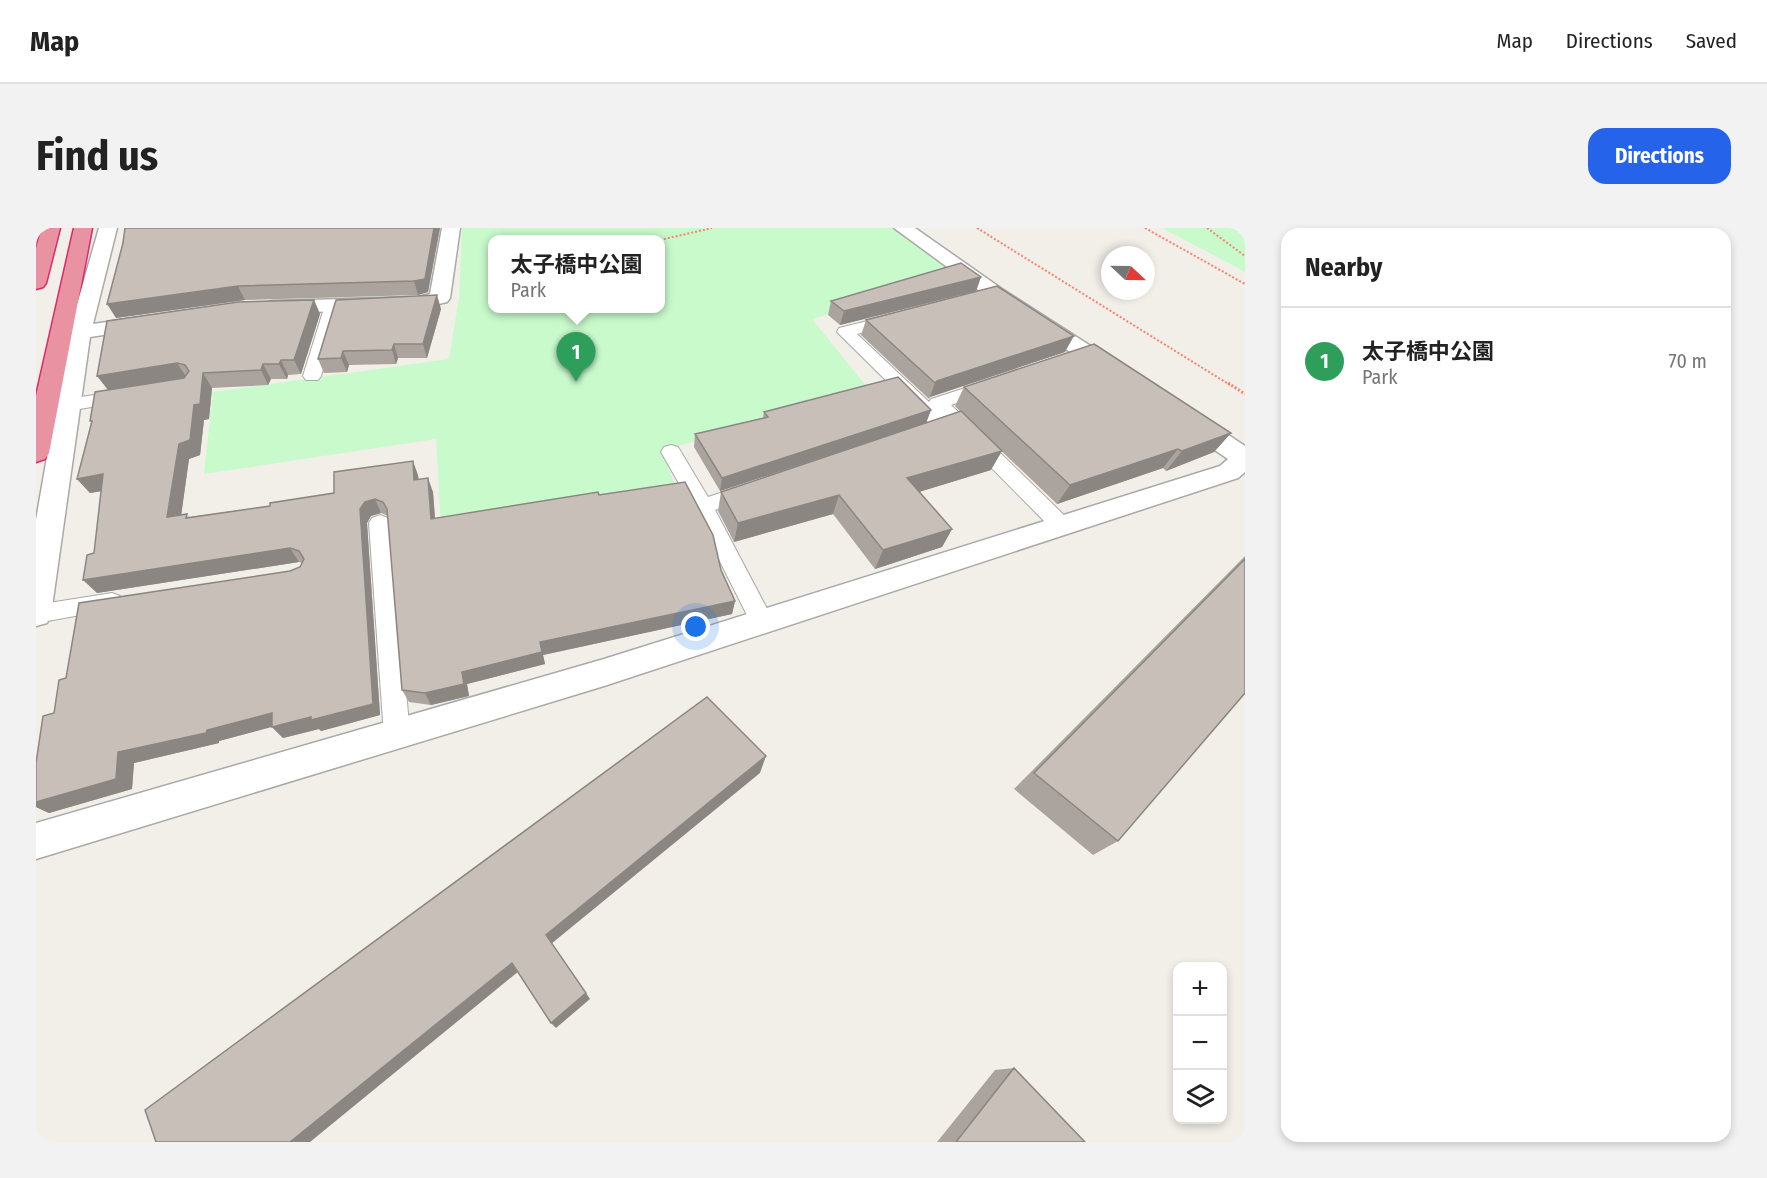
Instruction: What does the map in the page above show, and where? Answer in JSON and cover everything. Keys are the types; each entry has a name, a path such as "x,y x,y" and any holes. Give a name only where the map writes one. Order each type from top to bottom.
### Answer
{"highway":[{"path":"36,283 51,228"},
{"path":"36,453 83,228"}],"street":[{"path":"36,614 80,332 108,228"},
{"path":"256,308 418,303 440,298 451,228"},
{"path":"903,228 995,293 1136,386"},
{"path":"80,332 174,319"},
{"path":"36,841 397,736 762,622 1060,524 1229,472 1245,458 1166,405"}],"lane":[{"path":"972,299 995,293"},
{"path":"312,376 333,306"},
{"path":"914,314 845,332 951,424 1060,524"},
{"path":"1065,360 1087,353"},
{"path":"951,424 938,403 1012,378"},
{"path":"67,405 144,393"},
{"path":"900,441 951,424"},
{"path":"670,452 703,506 762,622"},
{"path":"703,506 769,484"},
{"path":"380,523 397,736"},
{"path":"36,614 139,598"}],"path":[{"path":"665,239 712,228"},
{"path":"977,228 1245,394"},
{"path":"1145,228 1245,284"},
{"path":"1207,228 1245,256"}],"green space":[{"path":"462,228 894,228 958,276 812,319 872,393 663,450 677,492 441,527 436,439 204,474 213,392 449,359 459,298"},
{"path":"1162,228 1245,228 1245,272 1238,268"}],"building":[{"path":"125,228 434,228 425,279 238,286 107,304"},
{"path":"961,263 981,277 844,311 831,301"},
{"path":"997,286 1074,336 935,383 866,320"},
{"path":"437,295 423,344 394,344 392,350 343,351 341,358 318,359 336,300"},
{"path":"314,300 294,360 281,360 279,364 263,364 261,370 203,373 200,404 194,405 190,440 179,444 167,517 187,514 186,518 270,506 270,503 334,493 334,472 413,461 414,480 428,478 431,519 598,492 599,495 685,482 713,535 721,570 735,601 540,642 542,652 462,672 464,684 425,693 402,690 387,509 383,502 375,499 365,502 360,509 373,704 311,720 311,717 272,727 272,713 207,730 206,733 118,752 116,779 36,802 36,763 43,716 54,713 59,680 66,678 79,603 290,571 300,567 304,559 299,551 290,548 83,580 87,555 94,553 103,474 77,479 92,421 90,421 95,392 184,378 189,371 185,365 177,363 97,376 107,321 238,302"},
{"path":"1094,344 1231,433 1182,451 1178,449 1070,485 964,387"},
{"path":"898,377 931,410 722,478 695,434 768,417 764,412"},
{"path":"961,411 1002,451 907,478 952,529 883,550 839,495 738,523 721,492"},
{"path":"1245,559 1245,693 1118,841 1034,773"},
{"path":"707,697 766,756 546,935 586,993 551,1023 512,963 290,1142 156,1142 145,1110"},
{"path":"1014,1068 1085,1142 956,1142"}],"place":[{"name":"太子橋中公園","path":"576,382"}]}
